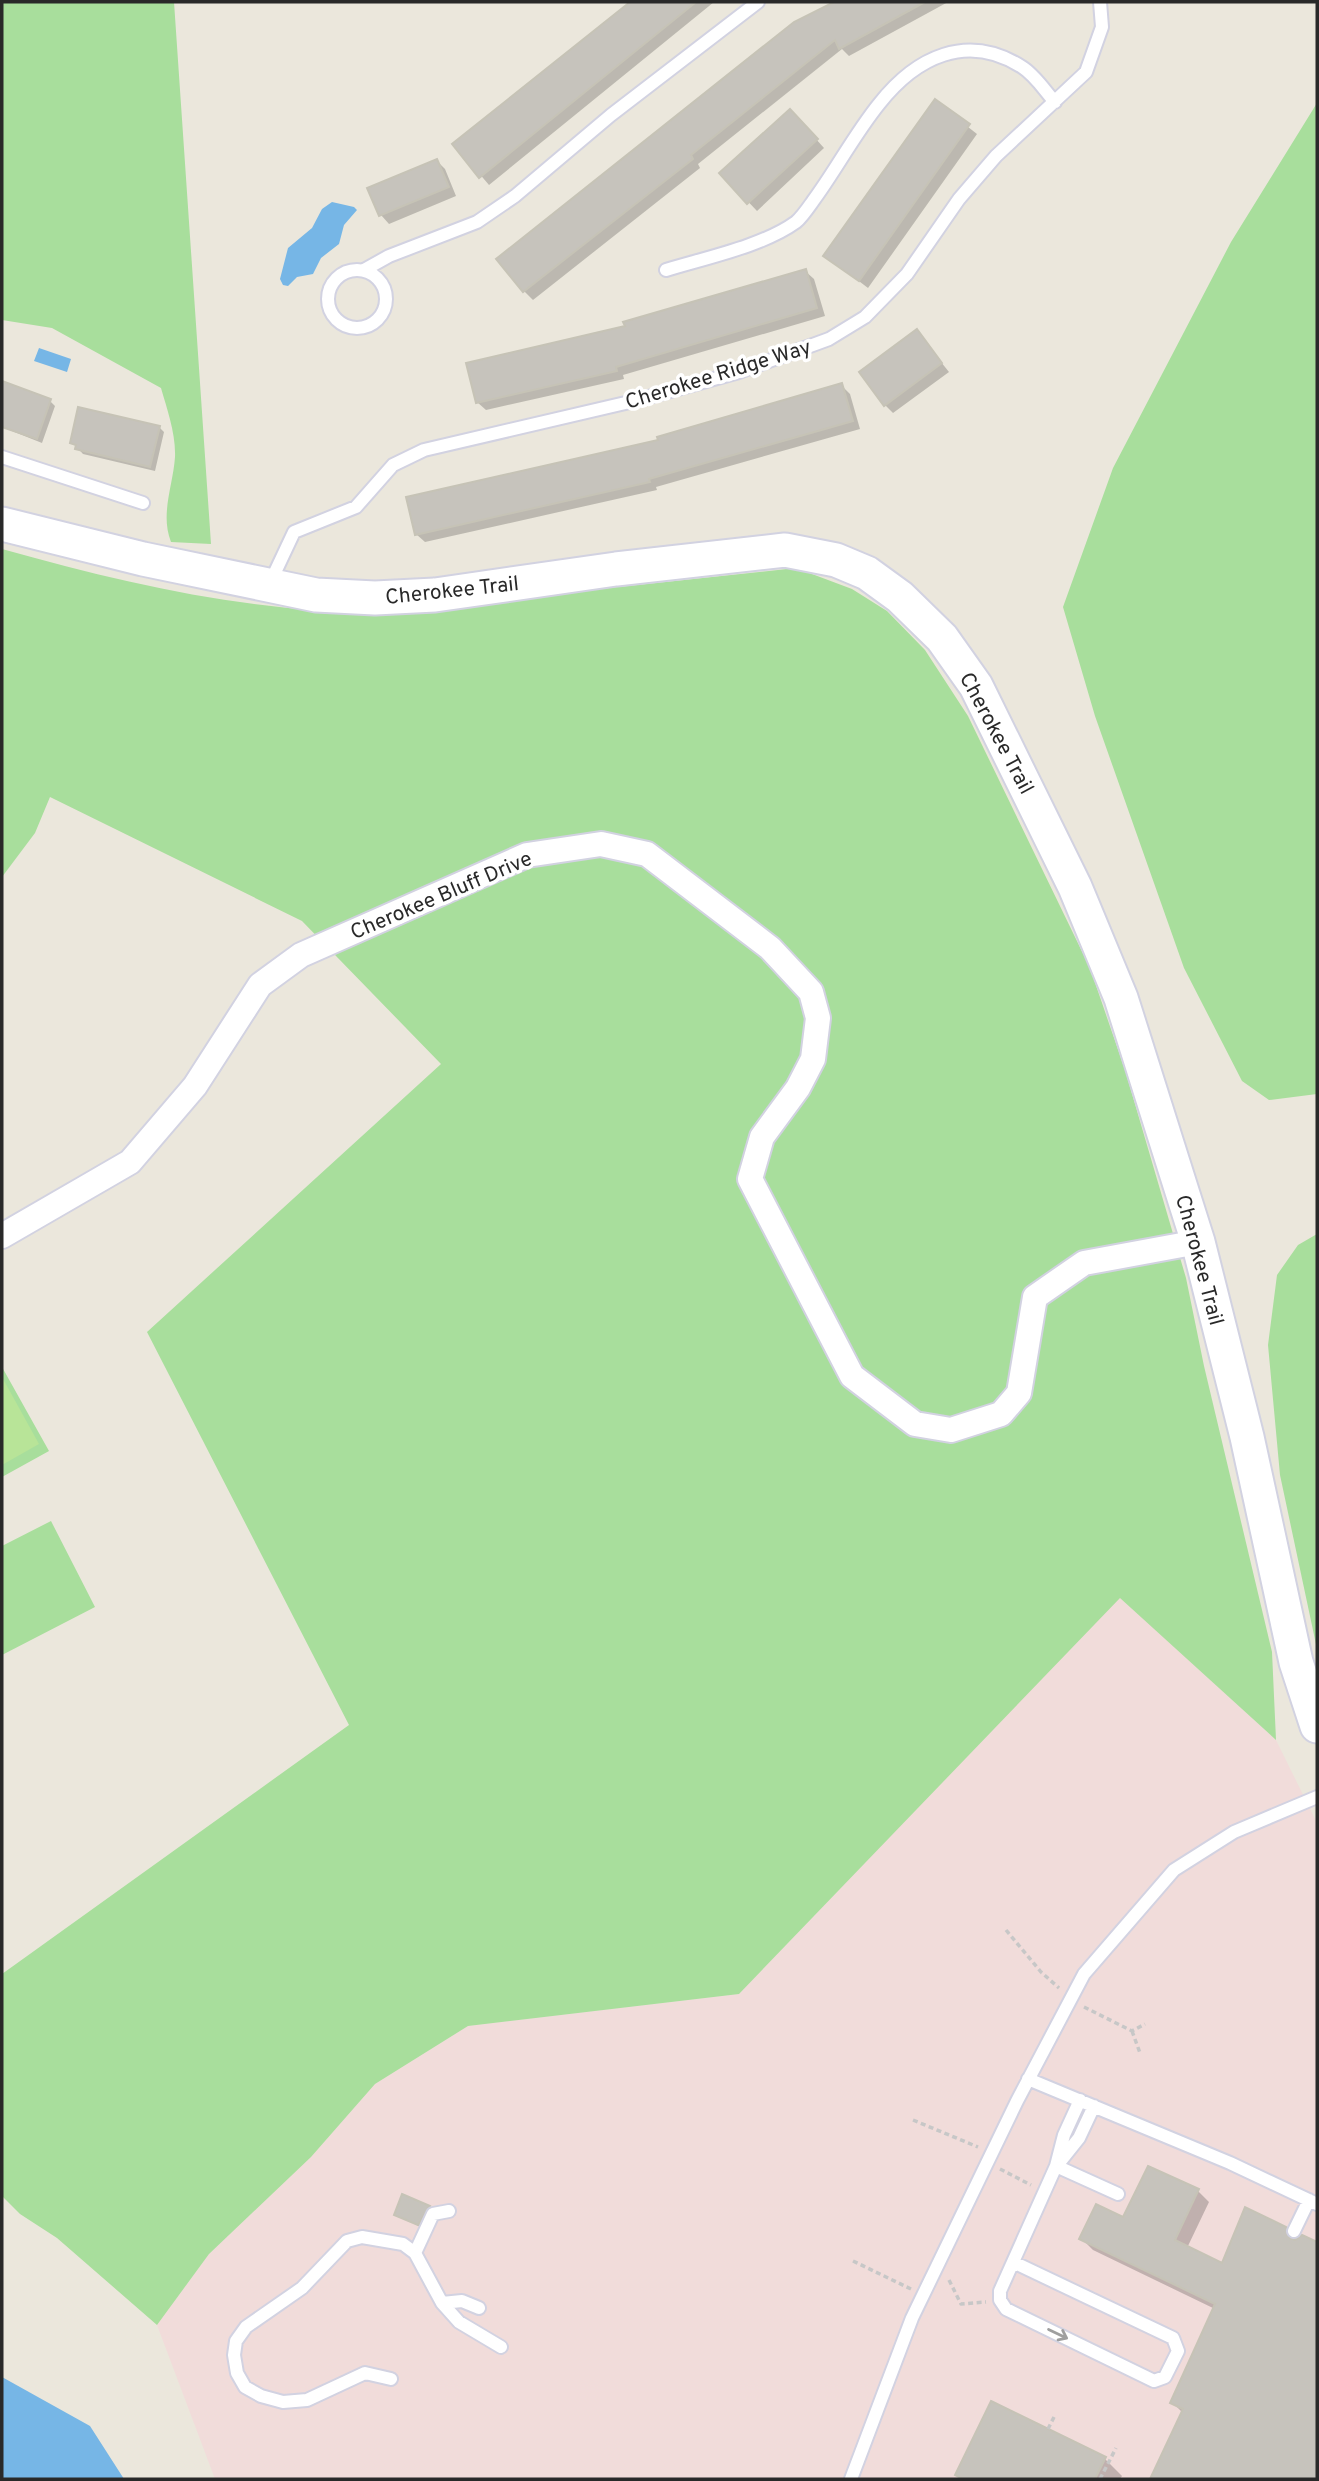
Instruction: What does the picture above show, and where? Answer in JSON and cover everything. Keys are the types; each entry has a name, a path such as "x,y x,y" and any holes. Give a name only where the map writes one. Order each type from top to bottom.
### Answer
{"street":[{"name":"Cherokee Trail","path":"2,524 316,595 376,598 435,596 616,569 785,551 836,560 889,587 942,638 975,686 1075,887 1121,998 1198,1242 1247,1437 1296,1662 1317,1726"},
{"name":"Cherokee Bluff Drive","path":"2,1236 130,1162 195,1086 260,985 301,955 527,855 601,844 648,854 770,948 811,992 818,1018 813,1059 798,1088 762,1137 750,1179 852,1376 915,1424 951,1430 1001,1414 1019,1393 1035,1297 1084,1263 1198,1242"}],"lane":[{"path":"364,270 381,281 386,300 384,310 371,325 351,328 335,319 330,311 328,292 331,284 345,272 364,270 389,256 477,222 515,196 611,115 758,2"},
{"name":"Cherokee Ridge Way","path":"268,586 294,532 356,507 393,465 424,450 699,383 829,340 865,317 907,275 959,200 996,156 1086,72 1102,27 1100,2"},
{"path":"666,270 752,243 797,222 834,173 879,103 917,68 942,53 961,49 995,54 1024,68 1055,102"},
{"path":"2,457 144,503"},
{"path":"851,2479 912,2319 1028,2079 1084,1974 1174,1870 1234,1832 1317,1797"},
{"path":"1028,2079 1230,2163 1313,2202 1294,2231"},
{"path":"1013,2262 1173,2338 1178,2351 1165,2377 1154,2381 1006,2309 1000,2300 1000,2291 1056,2166 1064,2135 1080,2100"},
{"path":"1056,2166 1079,2138 1094,2106"},
{"path":"1056,2166 1118,2194"},
{"path":"415,2253 433,2214 449,2211"},
{"path":"391,2379 365,2373 307,2400 283,2402 261,2396 245,2387 237,2374 233,2356 236,2341 246,2326 302,2288 347,2241 362,2237 403,2244 415,2253 442,2303 459,2322 502,2347"},
{"path":"442,2303 462,2301 479,2308"}],"path":[{"path":"1132,2031 1140,2053"},
{"path":"853,2261 912,2290"},
{"path":"961,2304 972,2303"},
{"path":"1048,2429 1055,2415"},
{"path":"1100,2479 1116,2448"}],"shaded area":[{"path":"1120,1597 1276,1740 1317,1823 1317,2479 215,2479 157,2325 209,2254 311,2157 375,2084 468,2026 739,1994"}],"green space":[{"path":"2,2 174,2 211,544 171,542 167,510 175,448 161,388 52,328 2,320"},
{"path":"1317,103 1317,1094 1269,1100 1242,1081 1184,968 1095,716 1063,607 1113,468 1231,242"},
{"path":"2,549 187,593 327,611 376,613 796,568 852,589 887,611 925,650 968,716 1090,968 1125,1070 1186,1278 1204,1366 1272,1652 1276,1740 1120,1598 739,1994 468,2026 375,2084 311,2157 209,2254 157,2325 57,2238 20,2214 2,2196 2,1974 349,1725 147,1332 441,1064 302,921 50,797 35,833 2,877"},
{"path":"1317,1234 1317,1649 1280,1475 1268,1345 1277,1275 1298,1245"},
{"path":"2,1367 49,1451 2,1477"},
{"path":"2,1377 39,1444 2,1465"},
{"path":"51,1521 95,1607 2,1655 2,1546"}],"water":[{"path":"332,202 357,210 344,225 339,244 321,258 313,274 297,277 288,286 283,285 280,279 288,248 312,228 322,209"},
{"path":"39,348 71,359 67,372 34,361"},
{"path":"2,2377 90,2426 124,2479 2,2479"}],"building":[{"path":"630,2 696,2 479,178 452,144"},
{"path":"834,2 925,2 839,49 835,40 691,155 693,159 523,292 496,259 794,22"},
{"path":"935,99 970,124 859,281 823,256"},
{"path":"790,109 818,139 747,204 719,173"},
{"path":"437,159 449,187 379,216 367,188"},
{"path":"806,269 817,308 616,367 617,371 476,403 466,363 625,326 623,322"},
{"path":"917,329 942,363 884,406 859,372"},
{"path":"2,381 51,399 37,439 2,427"},
{"path":"842,383 853,421 649,479 650,482 415,535 406,497 658,440 657,437"},
{"path":"78,407 160,426 150,467 75,449 76,445 70,443"},
{"path":"1148,2166 1199,2189 1175,2240 1222,2263 1245,2207 1286,2227 1290,2238 1295,2240 1302,2235 1317,2242 1317,2479 1150,2479 1183,2409 1170,2403 1215,2304 1079,2239 1096,2204 1123,2217"},
{"path":"402,2194 430,2206 418,2225 394,2215"},
{"path":"991,2401 1106,2457 1095,2479 963,2479 955,2475"}]}
